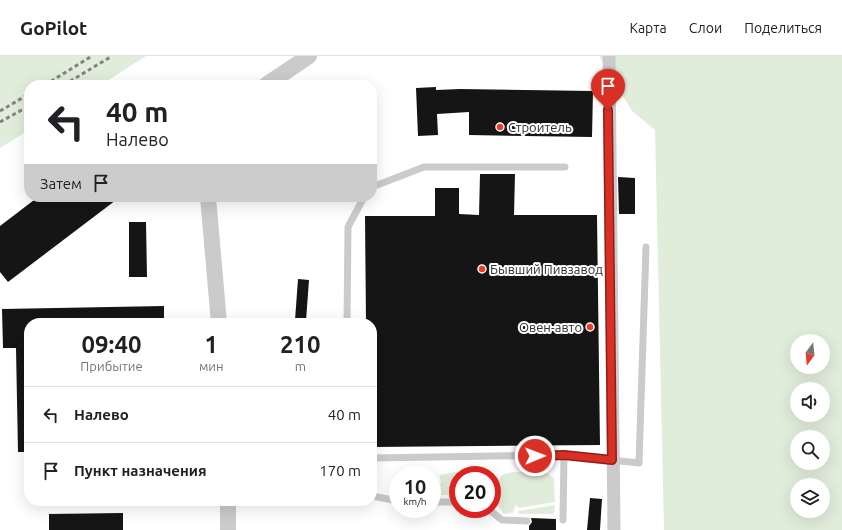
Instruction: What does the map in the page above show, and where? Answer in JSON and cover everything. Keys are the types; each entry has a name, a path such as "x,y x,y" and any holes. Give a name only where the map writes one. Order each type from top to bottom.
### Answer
{"street":[{"path":"273,80 308,56"},
{"path":"609,56 612,460 614,530"},
{"path":"208,202 219,318"},
{"path":"228,506 228,530"}],"lane":[{"path":"377,184 424,166 565,167"},
{"path":"347,318 348,226 361,202"},
{"path":"377,458 564,455 639,463 646,247"},
{"path":"563,520 564,455"},
{"path":"377,497 389,499"},
{"path":"499,518 502,520 527,521"}],"green space":[{"path":"0,56 146,56 109,80 24,80 24,133 0,148"},
{"path":"599,56 842,56 842,530 664,530 655,130 632,111"},
{"path":"544,471 554,478 555,502 519,508 516,505 513,513 504,514 501,510 501,477 502,475 512,472"},
{"path":"449,473 449,495 441,495 441,475"},
{"path":"555,505 554,514 519,514 518,511"}],"building":[{"path":"436,87 436,90 593,91 592,137 469,135 469,112 437,114 438,135 418,136 416,88"},
{"name":"Бывший Пивзавод","path":"480,174 515,174 514,215 597,215 600,445 377,447 377,318 366,318 365,216 435,216 435,188 459,188 459,214 479,215"},
{"path":"618,177 635,178 635,214 619,214"},
{"path":"31,202 113,202 8,282 0,272 0,226"},
{"path":"129,222 146,222 147,277 129,277"},
{"path":"298,279 309,280 306,318 295,318"},
{"path":"164,306 164,318 24,318 24,452 18,452 16,348 3,348 2,309"},
{"path":"590,498 602,499 600,530 587,530"},
{"path":"123,513 123,530 49,530 49,514"},
{"path":"531,518 556,519 556,530 529,530 529,526 532,522"}],"railway":[{"path":"53,80 92,56"},
{"path":"72,80 112,56"},
{"path":"0,111 24,97"},
{"path":"0,122 24,109"}],"place":[{"name":"Строитель","path":"500,127"},
{"name":"Бывший Пивзавод","path":"482,269"},
{"name":"Овен-авто","path":"590,327"}],"route":[{"path":"535,456 564,455 612,460 608,110"}]}
